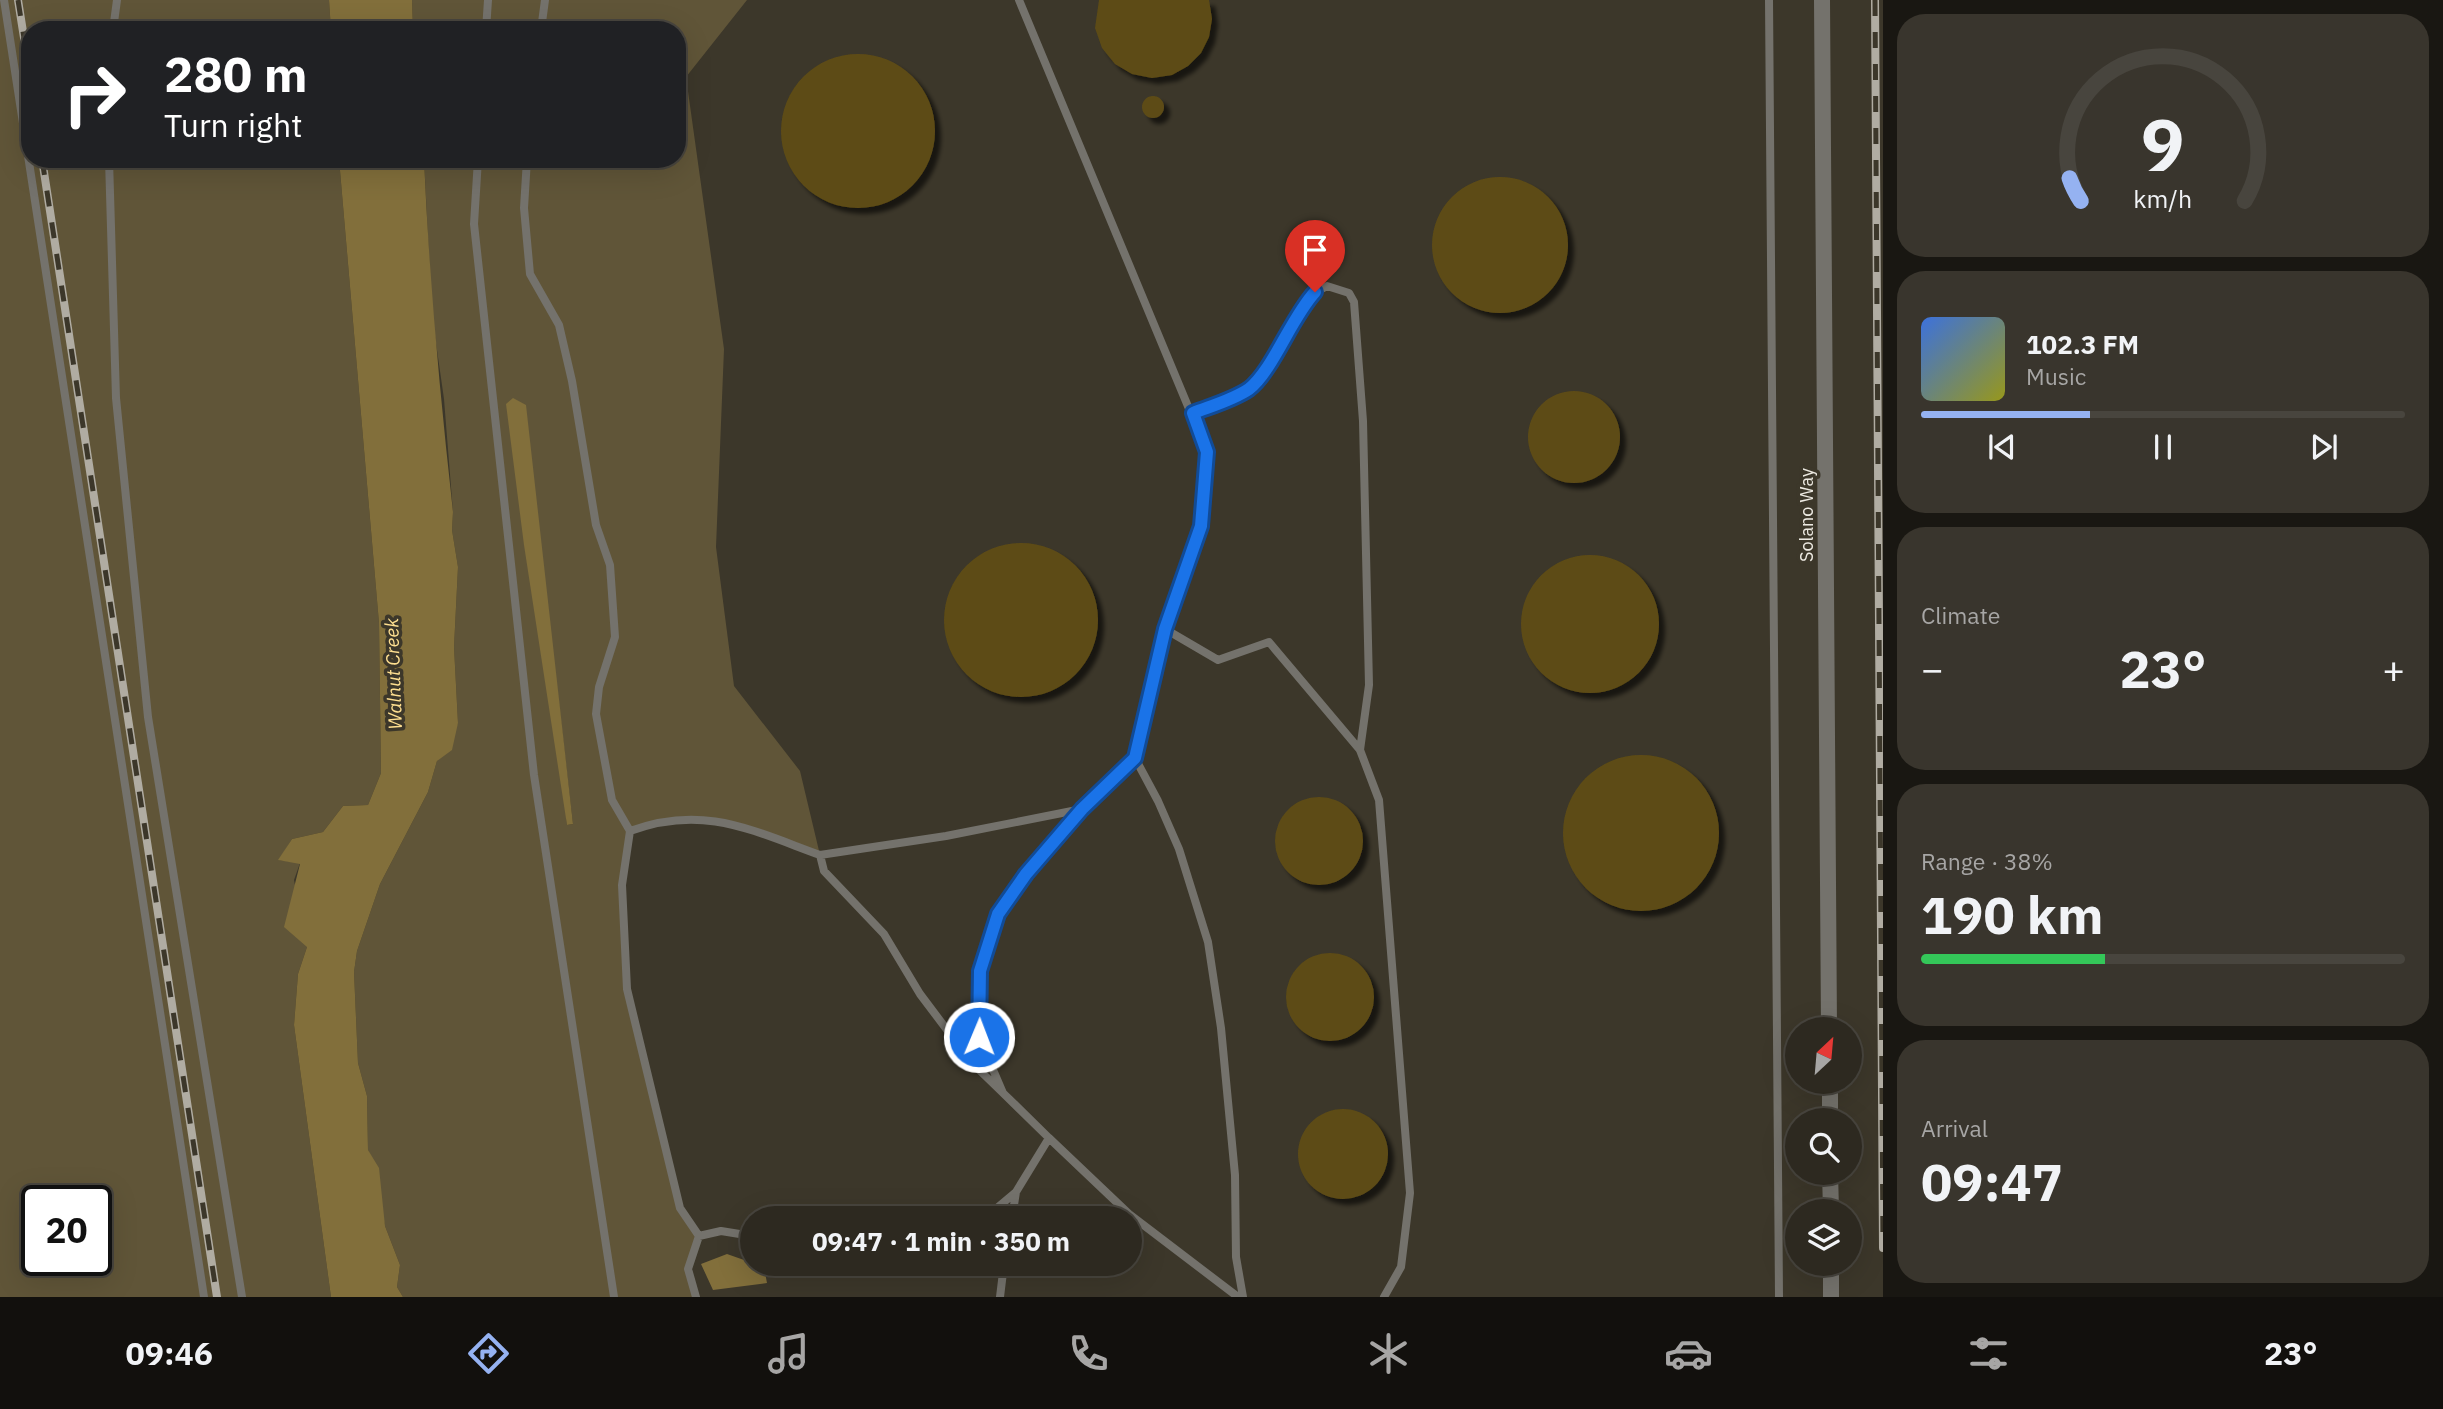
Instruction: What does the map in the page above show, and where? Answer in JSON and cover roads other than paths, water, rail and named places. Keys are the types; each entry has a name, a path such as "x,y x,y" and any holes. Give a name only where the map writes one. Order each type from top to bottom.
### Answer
{"street":[{"name":"Solano Way","path":"1822,0 1829,1017"},
{"path":"1831,1276 1831,1297"}],"lane":[{"path":"4,0 21,110"},
{"path":"114,21 117,0"},
{"path":"487,21 488,0"},
{"path":"542,21 545,0"},
{"path":"1003,1093 979,1037 980,971 998,914 1026,874 1082,809 1135,758 1165,629 1201,526 1207,452 1019,0"},
{"path":"1769,0 1779,1297"},
{"path":"30,168 204,1297"},
{"path":"109,168 116,398 148,717 242,1297"},
{"path":"477,168 474,225 534,775 614,1297"},
{"path":"526,168 524,208 530,274 559,325 572,381 596,525 610,565 615,637 598,687 596,714 612,800 630,831 622,885 627,989 680,1208 699,1236"},
{"path":"1193,413 1238,395 1254,384 1301,307 1315,292 1327,286 1349,293 1354,302 1363,421 1367,568 1369,685 1360,750"},
{"path":"1165,629 1218,660 1269,642 1360,750 1379,800 1410,1193 1401,1267 1384,1297"},
{"path":"1135,758 1179,849 1208,942 1221,1028 1236,1175 1236,1257 1240,1297"},
{"path":"630,831 655,821 701,817 820,855 1082,809"},
{"path":"820,855 824,871 884,934 920,994 972,1063 1129,1214 1240,1297"},
{"path":"999,1206 1016,1192 1049,1138"},
{"path":"1014,1206 1016,1192"},
{"path":"699,1236 721,1231 740,1234"},
{"path":"696,1297 688,1269 699,1236"},
{"path":"1000,1297 1003,1276"}],"water":[{"path":"329,0 412,0 413,21 330,21"},
{"name":"Walnut Creek","path":"340,168 425,168 436,336 453,512 452,530 458,567 454,647 458,723 452,750 437,761 428,792 380,884 357,951 354,972 358,1063 367,1096 368,1150 379,1168 385,1226 400,1265 397,1287 403,1297 331,1297 294,1025 298,974 307,947 284,927 300,864 278,860 292,839 323,832 343,806 368,805 381,773 379,623"},
{"path":"513,398 526,405 573,824 567,825 524,545 506,404"},
{"path":"727,1254 740,1259 740,1276 766,1276 767,1283 713,1290 701,1264"}],"railway":[{"path":"18,0 21,21"},
{"path":"1875,0 1883,1248"},
{"path":"43,168 217,1297"}]}
